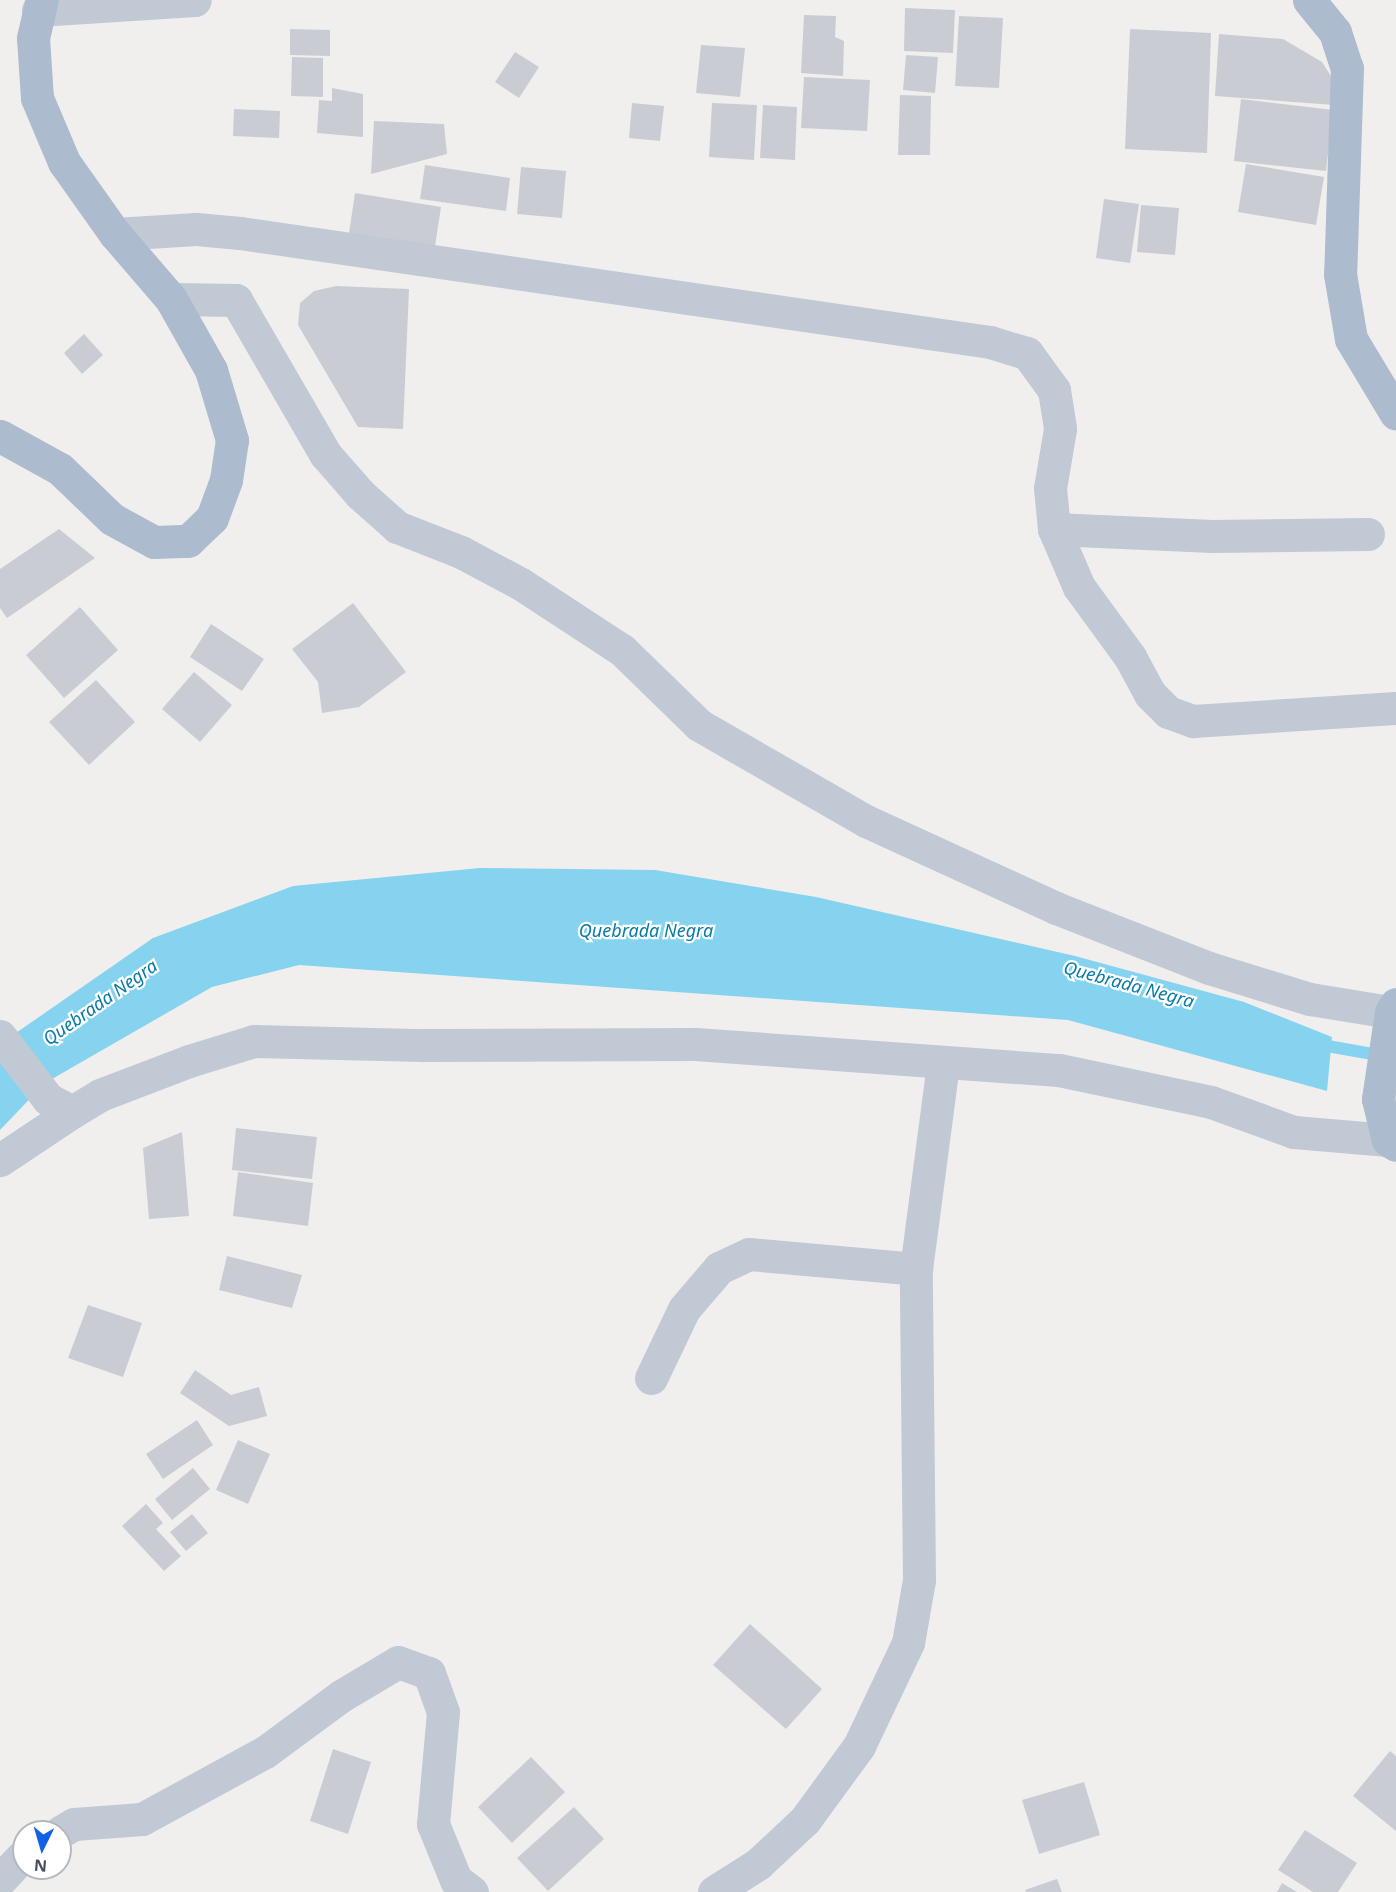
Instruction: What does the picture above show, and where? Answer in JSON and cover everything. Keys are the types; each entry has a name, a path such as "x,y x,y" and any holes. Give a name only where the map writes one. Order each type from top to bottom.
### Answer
{"main road":[{"path":"1308,0 1335,32 1347,68 1340,274 1351,339 1396,414"},
{"path":"0,436 60,469 112,519 154,542 188,541 212,518 226,480 232,440 211,370 171,299 115,234 64,162 38,98 33,38 40,5"},
{"path":"1392,1142 1378,1099 1393,1018"}],"street":[{"path":"40,5 195,0"},
{"path":"115,234 196,229 240,232 990,342 1027,353 1054,390 1060,429 1050,488 1054,529 1080,587 1130,657 1150,694 1168,712 1193,721 1396,708"},
{"path":"171,299 236,300 326,455 360,494 397,527 461,552 521,584 622,650 699,725 866,821 1056,908 1209,968 1310,999 1393,1018"},
{"path":"1054,529 1212,536 1368,534"},
{"path":"0,1036 60,1106"},
{"path":"0,1160 60,1106 100,1095 177,1065 254,1041 423,1045 695,1044 943,1064 1059,1070 1211,1102 1294,1132 1392,1142"},
{"path":"714,1892 758,1864 805,1820 859,1746 908,1643 919,1580 916,1269 943,1064"},
{"path":"651,1378 684,1309 719,1268 749,1254 916,1269"},
{"path":"72,1825 142,1819 266,1752 341,1696 398,1662 429,1673 443,1712 433,1824 456,1880 472,1892"},
{"path":"0,1880 12,1867"}],"water":[{"name":"Quebrada Negra","path":"480,868 655,870 816,897 1075,956 1244,1002 1332,1037 1327,1091 1068,1020 299,965 212,987 45,1083 0,1130 0,1044 153,938 293,886"}],"building":[{"path":"905,8 955,10 953,53 904,51"},
{"path":"804,15 836,16 835,37 844,41 843,76 801,73"},
{"path":"959,16 1003,18 999,88 955,86"},
{"path":"290,29 330,30 330,56 290,55"},
{"path":"1130,29 1211,33 1207,153 1125,149"},
{"path":"1219,34 1283,39 1322,62 1336,84 1334,105 1215,96"},
{"path":"701,45 745,48 740,97 696,93"},
{"path":"515,52 539,67 519,98 495,82"},
{"path":"906,55 938,57 935,93 903,90"},
{"path":"292,57 323,58 323,97 291,96"},
{"path":"804,77 870,80 867,131 801,128"},
{"path":"332,88 363,94 363,137 317,133 319,100 332,101"},
{"path":"900,95 931,96 930,155 898,155"},
{"path":"1241,99 1333,110 1326,171 1234,161"},
{"path":"632,103 664,106 660,141 629,138"},
{"path":"712,103 757,105 754,160 709,157"},
{"path":"763,105 797,107 795,160 760,158"},
{"path":"234,109 280,111 279,138 233,136"},
{"path":"374,121 444,124 447,154 371,174"},
{"path":"1246,164 1324,177 1316,225 1238,212"},
{"path":"425,165 510,178 506,211 420,199"},
{"path":"521,167 566,171 562,218 517,214"},
{"path":"355,193 441,207 434,253 348,240"},
{"path":"1104,199 1139,204 1130,263 1096,258"},
{"path":"1141,205 1179,208 1175,255 1137,252"},
{"path":"336,286 409,289 403,429 358,427 298,325 300,303 314,291"},
{"path":"84,334 103,355 82,374 64,353"},
{"path":"59,529 95,558 7,618 0,608 0,569"},
{"path":"353,603 406,672 359,707 322,713 318,682 292,649"},
{"path":"80,607 118,650 64,698 26,655"},
{"path":"211,624 264,659 242,691 190,657"},
{"path":"194,672 232,705 200,742 162,709"},
{"path":"96,680 135,722 89,765 49,722"},
{"path":"236,1128 317,1137 312,1179 232,1170"},
{"path":"182,1132 189,1216 149,1219 143,1148"},
{"path":"238,1172 313,1183 308,1226 233,1216"},
{"path":"227,1256 302,1275 292,1308 219,1290"},
{"path":"88,1305 142,1323 123,1377 68,1358"},
{"path":"195,1370 231,1395 259,1387 267,1416 229,1426 180,1393"},
{"path":"197,1420 213,1445 163,1479 146,1454"},
{"path":"238,1440 270,1454 248,1504 216,1490"},
{"path":"193,1468 210,1489 172,1520 155,1499"},
{"path":"146,1504 163,1523 156,1529 181,1556 164,1571 122,1526"},
{"path":"192,1514 208,1533 186,1551 170,1532"},
{"path":"750,1624 822,1689 786,1729 713,1665"},
{"path":"333,1749 371,1762 348,1834 310,1821"},
{"path":"1390,1751 1396,1756 1396,1831 1353,1796"},
{"path":"531,1757 565,1792 512,1843 478,1807"},
{"path":"1084,1782 1100,1835 1039,1854 1022,1800"},
{"path":"574,1807 604,1839 548,1891 517,1858"},
{"path":"1305,1830 1357,1863 1338,1892 1313,1892 1278,1870"},
{"path":"1057,1879 1062,1892 1026,1892 1025,1890"},
{"path":"1282,1883 1297,1892 1277,1892"}],"waterway":[{"name":"Quebrada Negra","path":"1316,1044 1384,1056"}]}
